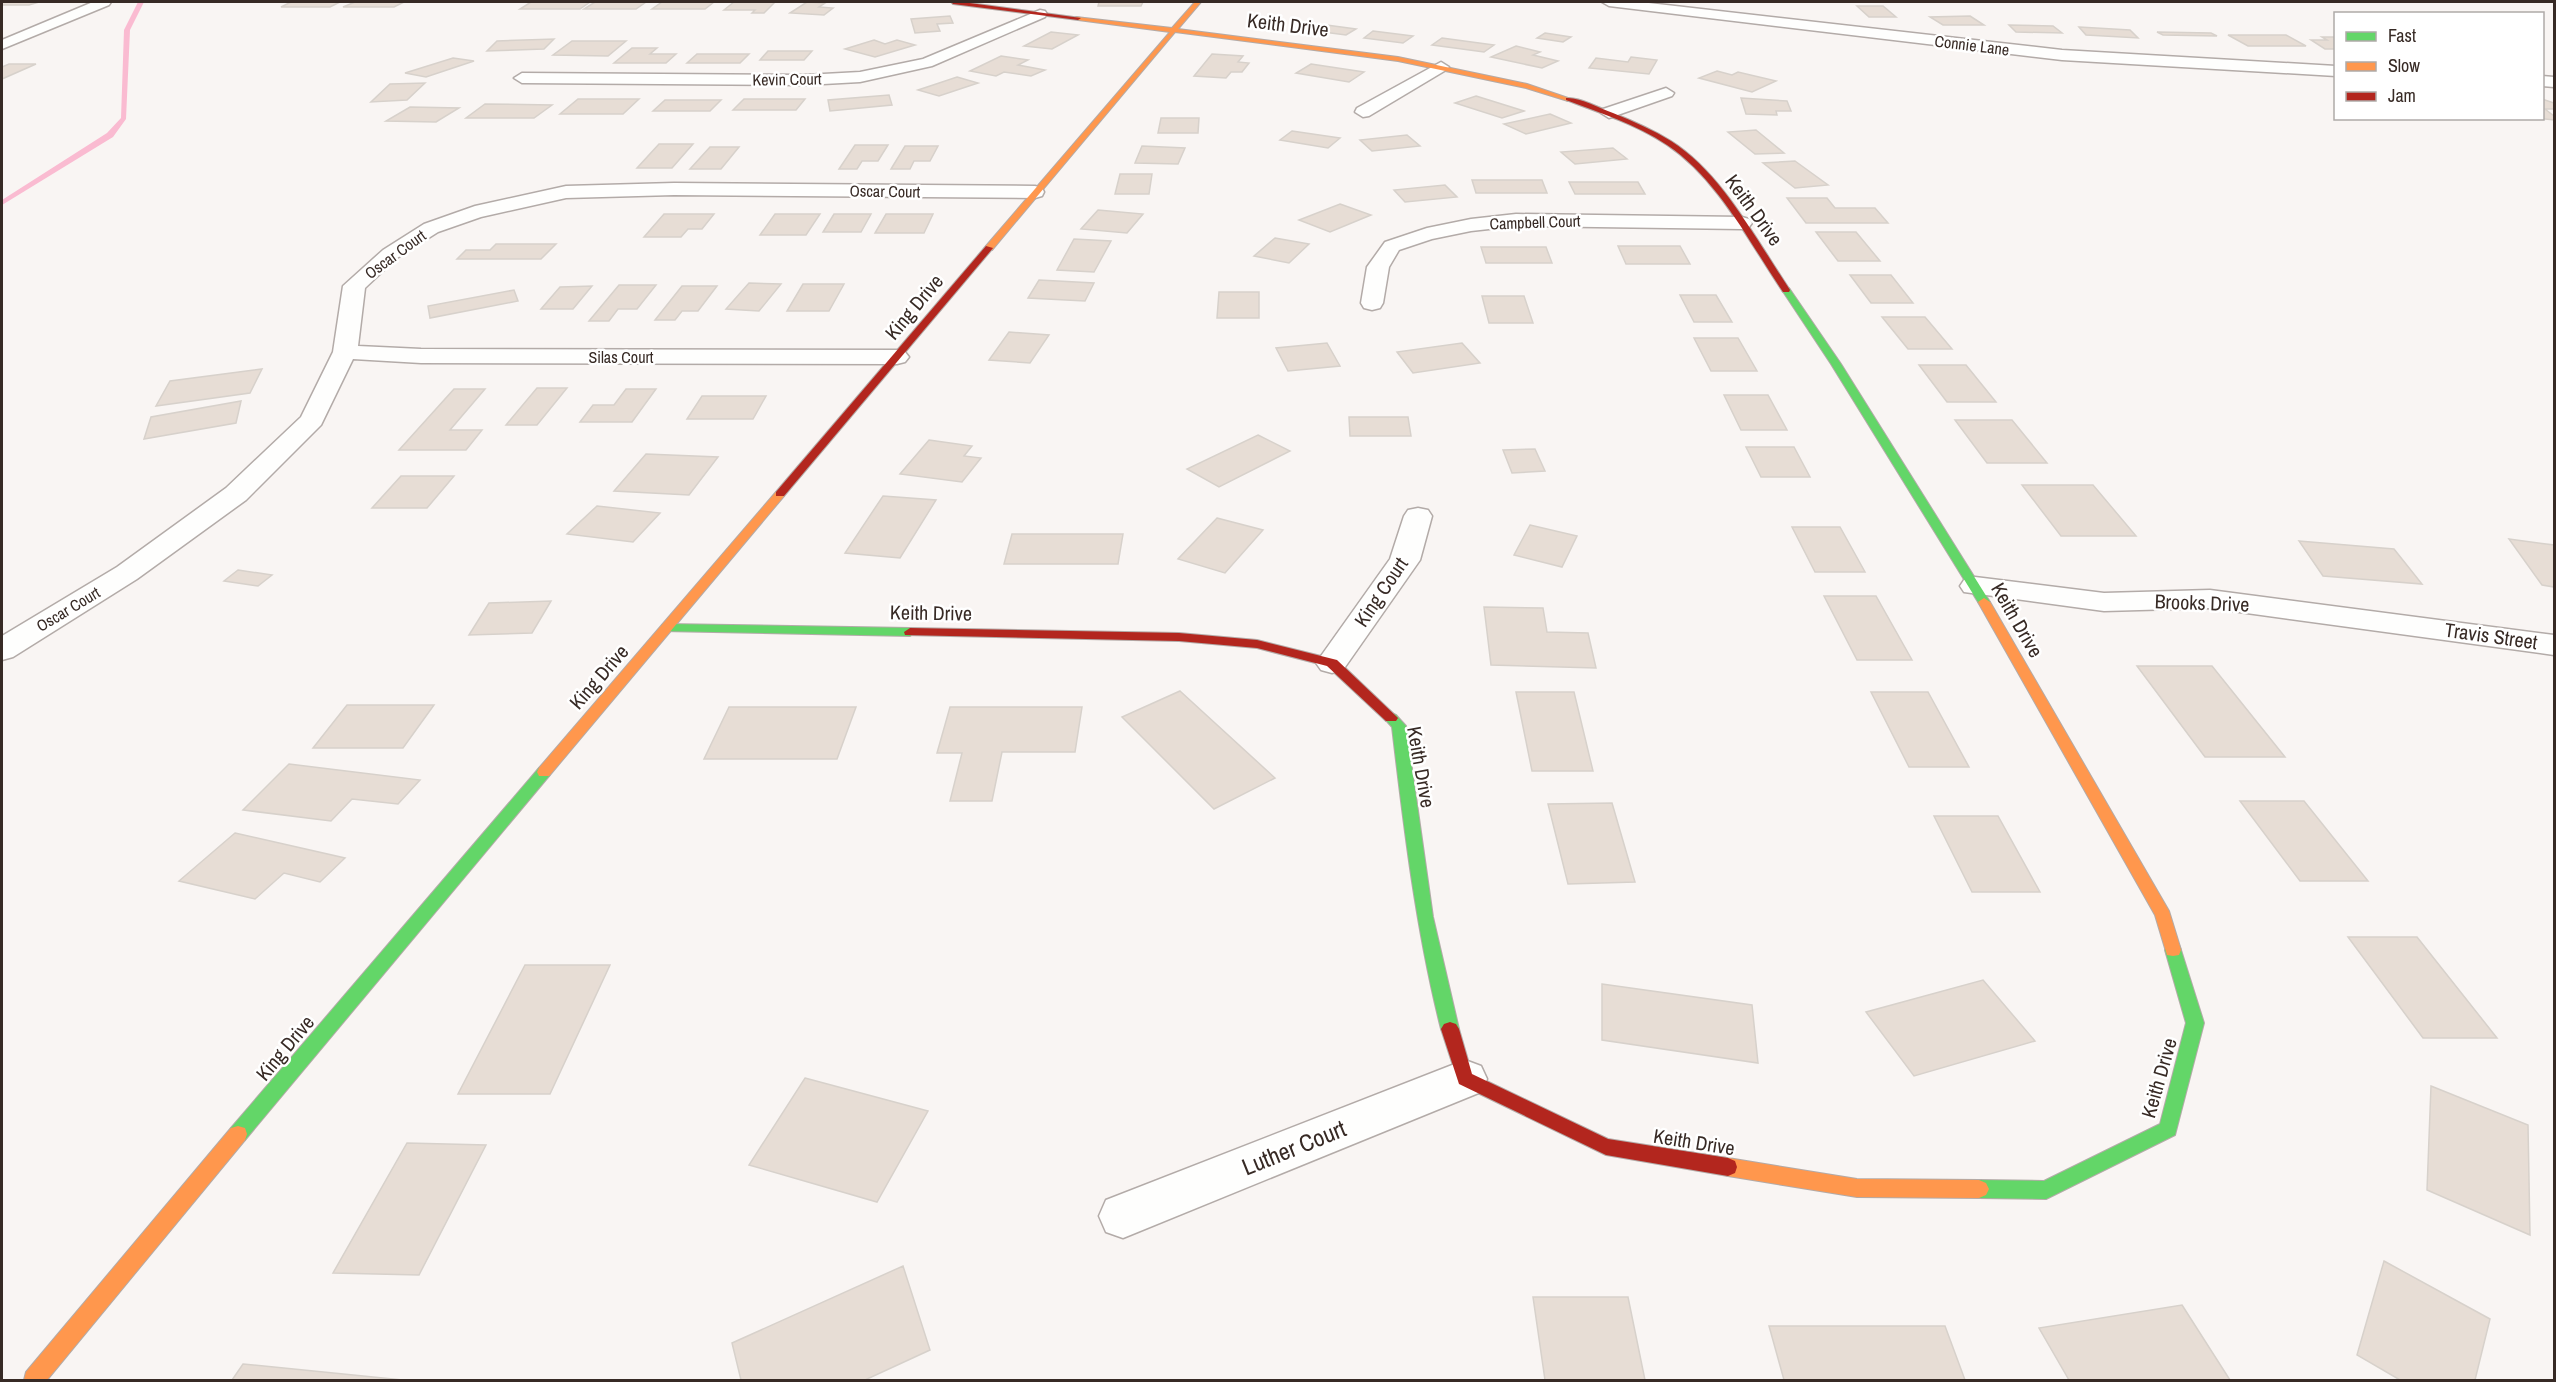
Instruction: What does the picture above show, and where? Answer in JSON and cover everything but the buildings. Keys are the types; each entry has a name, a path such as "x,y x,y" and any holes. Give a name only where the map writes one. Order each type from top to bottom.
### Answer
{"street":[{"path":"2,45 104,2"},
{"name":"Keith Drive","path":"667,628 1179,637 1257,644 1332,663 1399,726 1421,896 1441,996 1465,1079 1606,1147 1857,1188 2046,1190 2168,1129 2194,1023 2163,915 1975,586 1836,364 1742,223 1695,166 1670,144 1610,113 1527,86 1441,67 1353,53 1173,32 952,2"},
{"name":"King Drive","path":"34,1380 109,1287 455,876 1198,2"},
{"name":"Connie Lane","path":"1609,2 2062,55 2334,71"},
{"name":"Kevin Court","path":"522,78 805,80 860,77 927,63 1040,14"},
{"path":"1363,112 1441,67"},
{"path":"1610,113 1666,93"},
{"name":"Oscar Court","path":"2,650 127,573 236,494 312,420 345,352 354,286 390,254 431,228 475,212 566,192 674,189 1035,192"},
{"name":"Campbell Court","path":"1372,303 1378,267 1392,246 1449,230 1516,220 1742,223"},
{"name":"Silas Court","path":"345,352 433,356 897,357"},
{"name":"King Court","path":"1332,663 1405,560 1418,516"},
{"name":"Brooks Drive","path":"1975,586 2104,602 2210,599 2428,627"},
{"name":"Travis Street","path":"2428,627 2554,645"},
{"name":"Luther Court","path":"1123,1216 1465,1079"}],"waterway":[{"path":"2,203 110,135 124,118 127,30 141,2"}],"traffic: fast":[{"path":"1786,290 1836,364 1984,602"},
{"path":"667,628 910,632"},
{"path":"1391,718 1399,726 1425,917 1450,1029"},
{"path":"238,1134 544,772"},
{"path":"1979,1189 2046,1190 2168,1129 2195,1023 2173,950"}],"traffic: slow":[{"path":"989,248 1198,2"},
{"path":"1078,18 1398,59 1527,86 1568,99"},
{"path":"544,772 780,494"},
{"path":"1984,602 2163,915 2173,950"},
{"path":"34,1380 238,1134"},
{"path":"1728,1167 1857,1188 1979,1189"}],"traffic: jam":[{"path":"953,2 1078,18"},
{"path":"1568,99 1644,130 1669,143 1685,156 1702,172 1733,210 1786,290"},
{"path":"780,494 989,248"},
{"path":"910,632 1179,637 1257,644 1332,663 1391,718"},
{"path":"1450,1029 1465,1079 1606,1147 1728,1167"}]}
